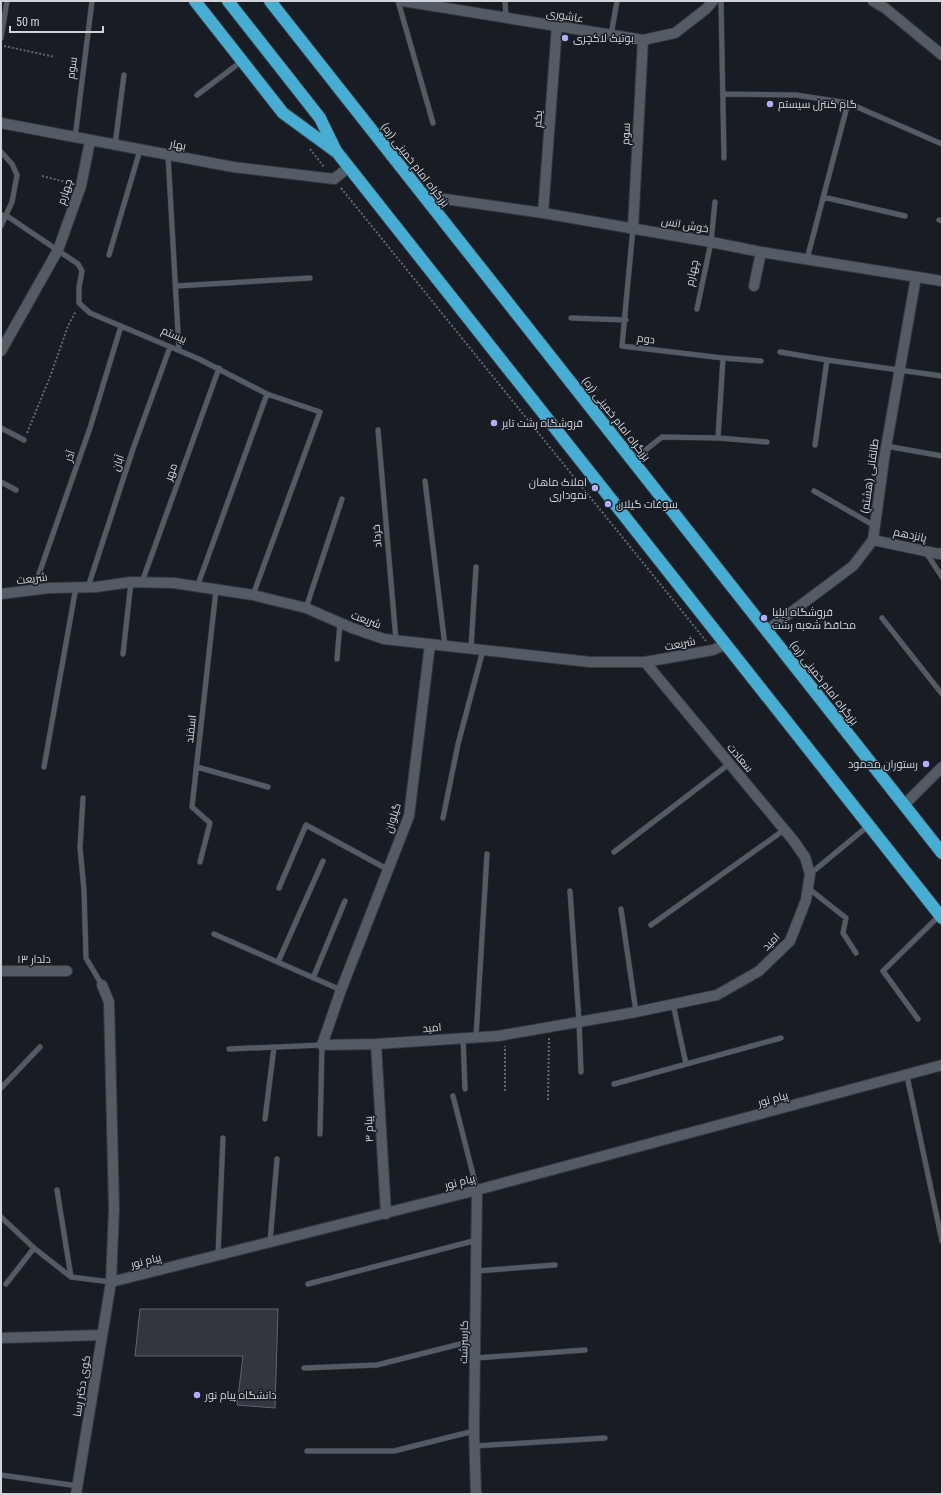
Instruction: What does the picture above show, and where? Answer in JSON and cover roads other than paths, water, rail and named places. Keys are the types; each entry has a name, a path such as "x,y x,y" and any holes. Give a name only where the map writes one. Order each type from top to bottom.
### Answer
{"highway":[{"path":"195,1 284,114 336,151"},
{"path":"228,1 322,120 336,151 941,917"},
{"name":"بزرگراه امام خمینی (ره)","path":"270,1 942,853"}],"street":[{"name":"عاشوری","path":"402,1 449,5 506,18 643,40 675,33 706,9 713,1"},
{"path":"873,1 886,8 942,55"},
{"name":"یکم","path":"543,213 557,26"},
{"name":"سوم","path":"633,228 643,40"},
{"name":"بهار","path":"1,123 233,167 334,179 349,167"},
{"name":"چهارم","path":"58,250 81,186 90,141"},
{"name":"خوش انس","path":"424,196 543,213 761,252 942,281"},
{"path":"1,350 58,250"},
{"path":"754,286 761,252"},
{"name":"طالقانی (هشتم)","path":"766,631 853,566 873,540 886,446 916,276"},
{"name":"پانزدهم","path":"873,540 939,554 942,553"},
{"name":"شریعت","path":"1,594 50,588 88,587 131,582 174,583 253,595 306,608 340,623 384,639 590,662 645,662 713,650 726,644"},
{"name":"گیلوان","path":"322,1045 341,990 409,816 430,644"},
{"name":"سعادت","path":"645,662 784,830 805,857 810,874"},
{"path":"904,805 942,767"},
{"name":"امید","path":"322,1045 376,1044 505,1034 636,1012 717,995 759,971 790,941 806,900 810,874"},
{"name":"دلدار ۱۳","path":"1,971 67,971"},
{"name":"کوی دکتر رسا","path":"77,1490 110,1282 114,1209 109,1002 102,985"},
{"name":"پیام ۳","path":"376,1044 386,1214"},
{"name":"پیام نور","path":"110,1282 386,1214 907,1076 942,1065"},
{"name":"کارسرشت","path":"476,1494 474,1431 477,1190"},
{"path":"1,1338 102,1335"}],"lane":[{"path":"1,38 7,1"},
{"name":"سوم","path":"75,138 92,1"},
{"path":"398,1 433,123"},
{"path":"505,1 506,18"},
{"path":"611,35 617,1"},
{"path":"721,1 724,158"},
{"path":"197,95 242,61"},
{"path":"115,145 124,75"},
{"path":"723,94 796,95 848,103 942,144"},
{"path":"807,259 848,103"},
{"path":"109,255 140,150"},
{"path":"1,152 12,164 17,175 12,202 4,216 1,226"},
{"path":"168,155 180,350"},
{"path":"823,197 905,216"},
{"name":"چهارم","path":"697,309 711,242 715,202"},
{"path":"4,216 58,250"},
{"name":"دوم","path":"633,228 626,320 622,346 761,361"},
{"name":"بیستم","path":"58,250 78,264 82,271 79,287 79,304 90,313 180,350 219,368 267,394 320,412 253,595"},
{"path":"176,286 310,278"},
{"path":"571,318 626,320"},
{"name":"آذر","path":"33,591 90,428 121,326"},
{"name":"آبان","path":"88,587 133,449 170,346"},
{"path":"780,352 899,371 942,376"},
{"path":"718,438 723,358"},
{"path":"815,445 827,360"},
{"name":"مهر","path":"142,582 219,368"},
{"path":"197,586 267,394"},
{"path":"1,428 24,440"},
{"name":"خرداد","path":"378,430 396,640"},
{"path":"632,460 662,437 718,438 768,442"},
{"path":"886,446 942,456"},
{"path":"425,481 445,646"},
{"path":"1,482 16,490"},
{"path":"814,491 875,526"},
{"path":"306,608 342,499"},
{"path":"925,550 942,576"},
{"path":"471,648 476,567"},
{"path":"123,654 131,582"},
{"path":"44,767 76,587"},
{"name":"اسفند","path":"200,862 210,823 192,807 216,590"},
{"path":"882,618 942,694"},
{"path":"337,659 340,623"},
{"path":"443,818 458,744 483,650"},
{"path":"614,852 729,764"},
{"path":"197,767 268,787"},
{"path":"83,798 80,848 84,890 86,958 102,985"},
{"path":"278,888 306,825 387,869"},
{"path":"810,874 869,826"},
{"path":"651,925 784,830"},
{"path":"476,1037 487,854"},
{"path":"278,962 324,861"},
{"path":"808,888 846,918 843,933 856,952"},
{"path":"570,891 581,1072"},
{"path":"313,978 345,901"},
{"path":"621,909 636,1012"},
{"path":"918,1019 883,971 941,917"},
{"path":"214,934 341,990"},
{"path":"673,1004 686,1064"},
{"path":"462,1038 465,1089"},
{"path":"614,1084 781,1038"},
{"path":"320,1134 322,1045"},
{"name":"امید","path":"228,1049 322,1045"},
{"path":"1,1088 40,1047"},
{"path":"265,1119 274,1047"},
{"path":"907,1076 942,1241"},
{"path":"453,1096 477,1190"},
{"path":"218,1255 223,1138"},
{"path":"270,1242 277,1159"},
{"path":"57,1190 71,1277"},
{"path":"1,1217 34,1248 71,1277"},
{"path":"308,1284 477,1240"},
{"path":"6,1284 34,1248"},
{"path":"476,1271 555,1265"},
{"name":"پیام نور","path":"71,1277 110,1282"},
{"path":"304,1368 377,1365 476,1340"},
{"path":"476,1358 586,1350"},
{"path":"306,1451 394,1450 474,1431"},
{"path":"475,1446 605,1438"},
{"path":"1,1474 77,1490"}],"place":[{"name":"بوتیک لاکچری","path":"565,38"},
{"name":"گام کنترل سیستم","path":"770,104"},
{"name":"فروشگاه رشت تاير","path":"494,423"},
{"name":"املاک ماهان نموداری","path":"595,488"},
{"name":"سوغات گیلان","path":"608,504"},
{"name":"فروشگاه ایلیا محافظ شعبه رشت","path":"764,618"},
{"name":"رستوران محمود","path":"926,764"},
{"name":"دانشگاه پیام نور","path":"197,1395"}]}
